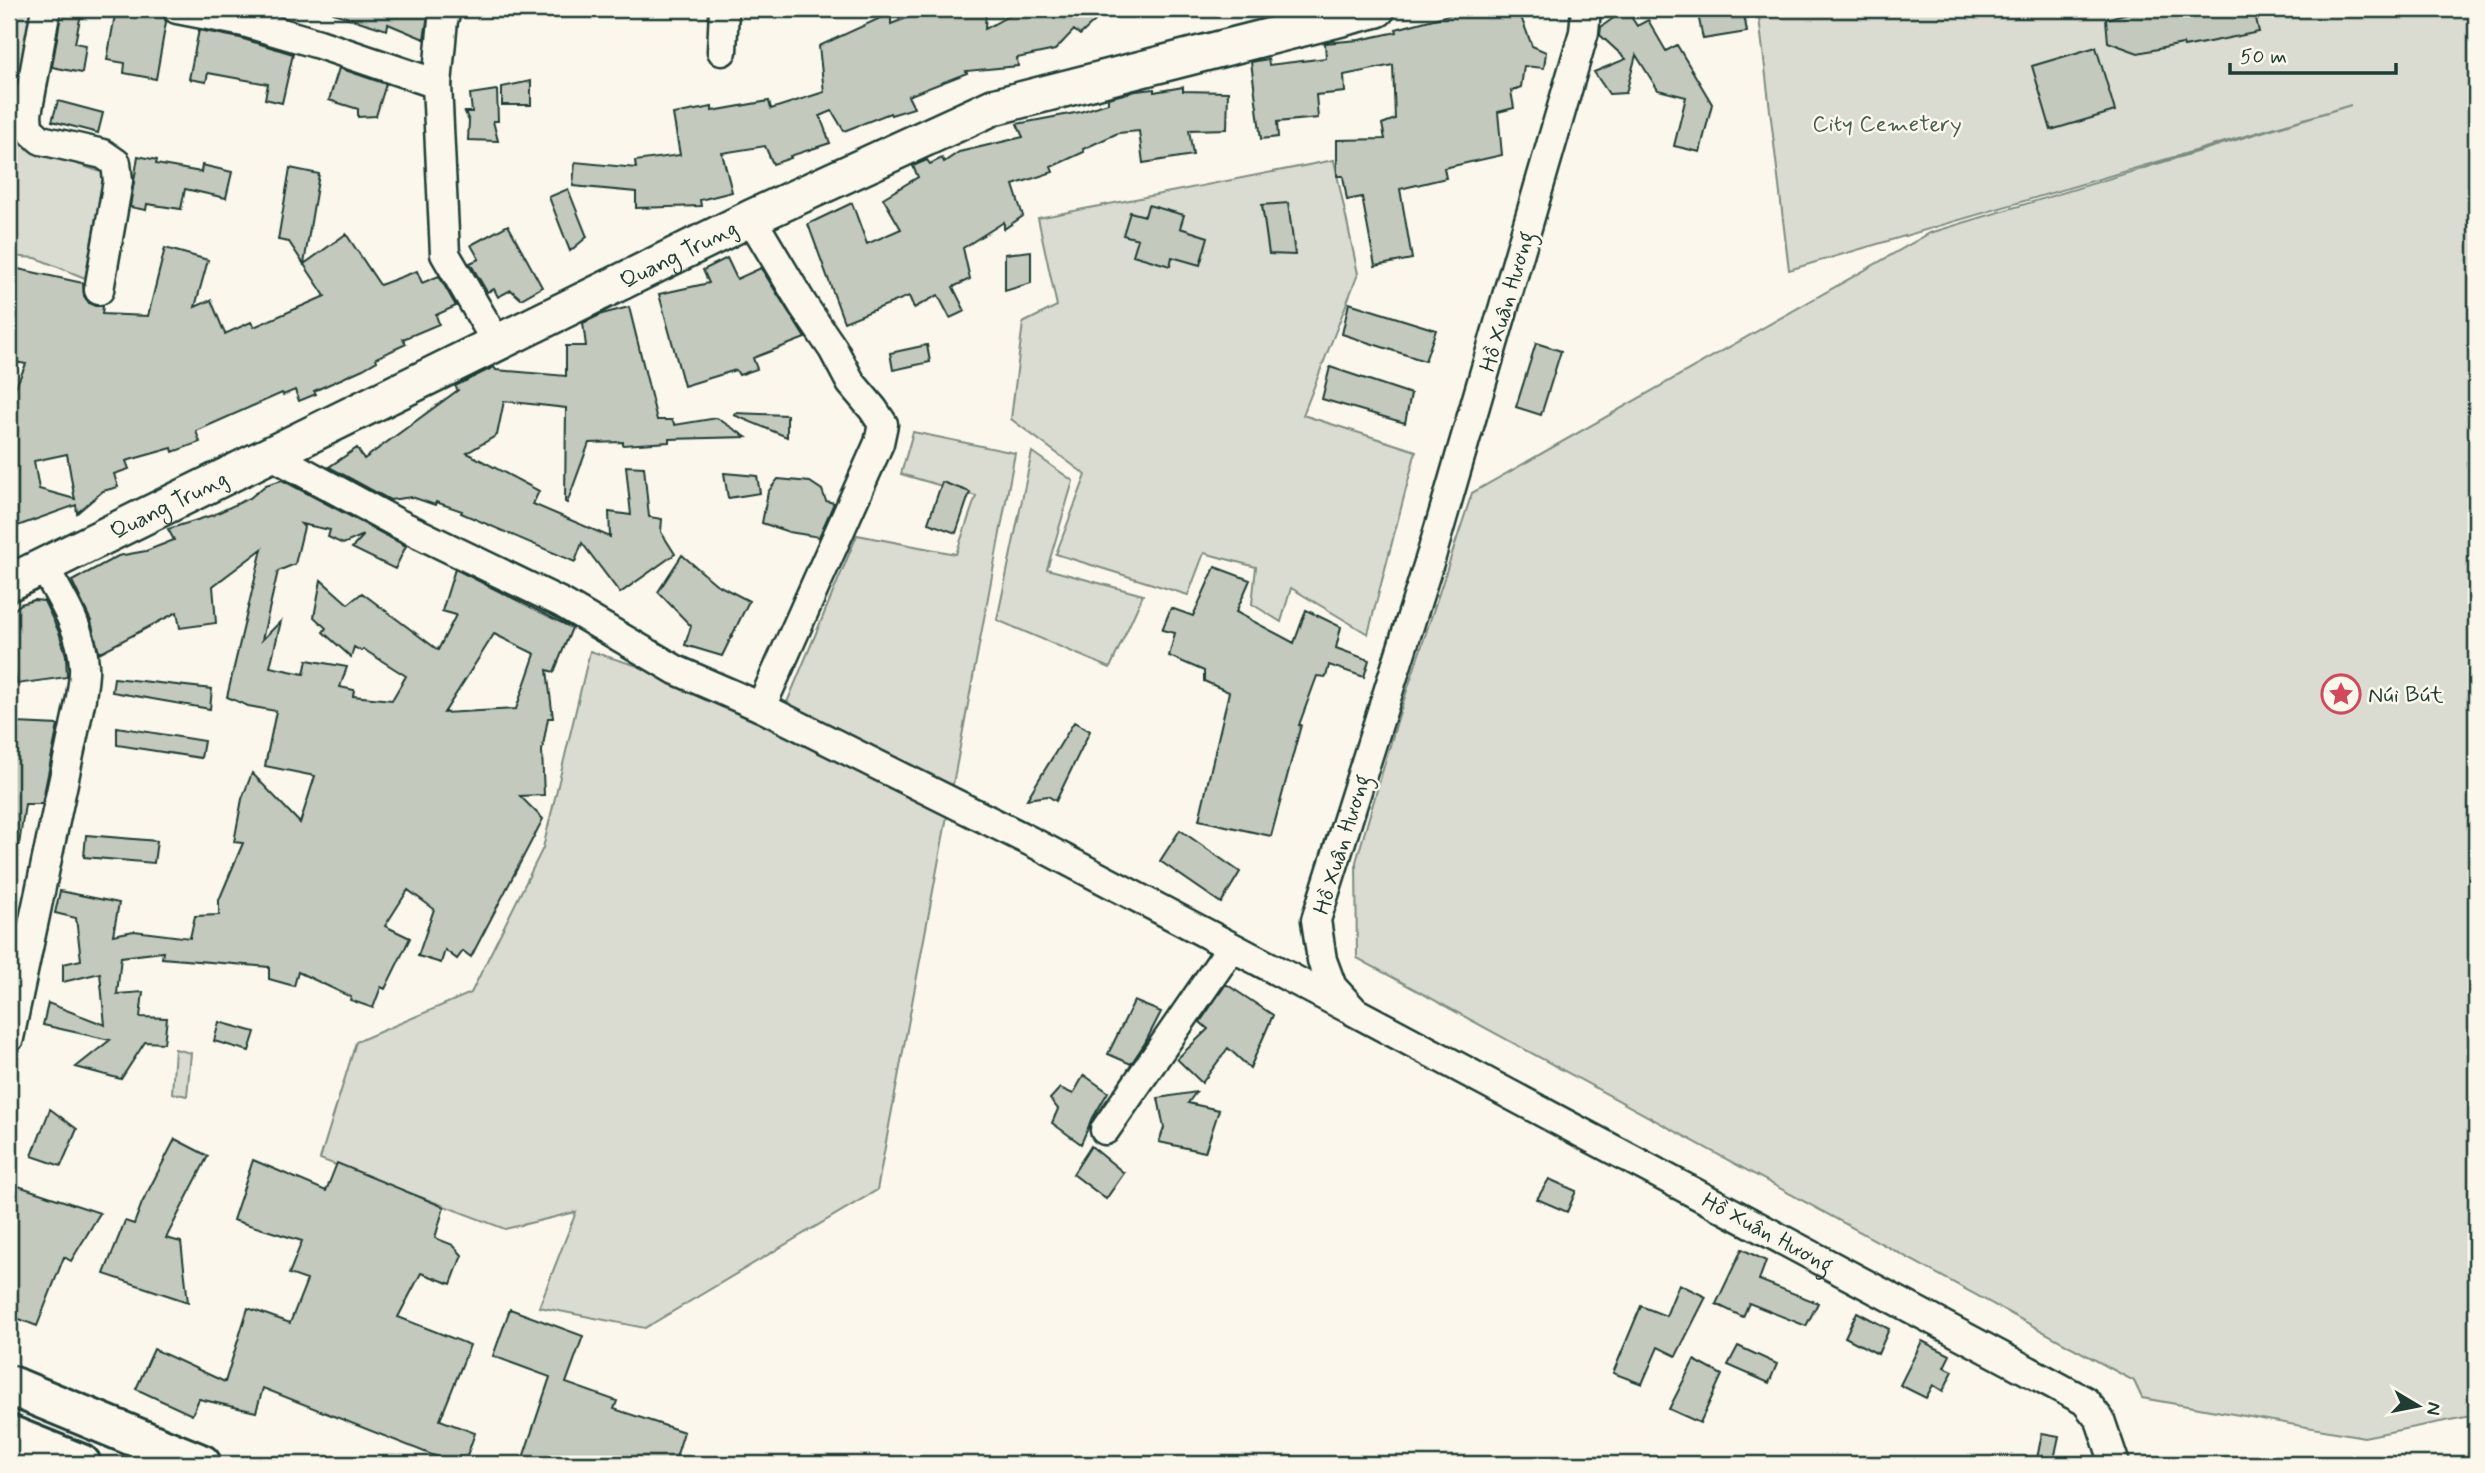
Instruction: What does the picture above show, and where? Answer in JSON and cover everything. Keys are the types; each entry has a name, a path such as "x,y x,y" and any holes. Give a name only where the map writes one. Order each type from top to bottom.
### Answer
{"highway":[{"path":"9,1385 201,1464"},
{"path":"9,1435 81,1464"}],"main road":[{"name":"Quang Trung","path":"9,583 751,218 993,107 1377,9"}],"street":[{"path":"46,9 27,114 28,128 41,140 103,153 116,163 118,181 99,290"},
{"path":"177,9 244,22 437,84"},
{"path":"447,9 443,20 437,84 445,254 497,343"},
{"path":"722,51 724,9"},
{"name":"Hồ Xuân Hương","path":"1586,9 1584,32 1432,553 1316,920 1322,960 1332,987 1355,1012 2085,1401 2100,1420 2115,1464"},
{"path":"751,218 803,305 834,349 851,383 883,424 878,443 761,707"},
{"path":"272,455 397,523 562,603 676,670 761,707 1036,844 1355,1012"},
{"path":"9,1038 81,698 84,667 81,644 67,607 44,567"},
{"path":"1105,1130 1231,948"}],"green space":[{"path":"9,9 36,9 12,142 104,173 85,278 36,258 9,256"},
{"name":"City Cemetery","path":"1758,9 2476,9 2476,1415 2364,1437 2142,1398 2134,1381 1357,958 1356,862 1398,718 1472,493 1930,233 2351,105 1789,270"},
{"path":"1334,160 1358,274 1303,415 1416,451 1368,634 1291,588 1281,622 1252,604 1256,567 1204,553 1188,595 1056,554 1086,475 1011,419 1023,323 1057,306 1038,218"},
{"path":"913,432 1015,453 877,1190 645,1328 539,1307 576,1212 505,1229 320,1159 356,1042 471,993 543,848 590,651 783,712 857,535 956,554 976,496 901,474"},
{"path":"1032,452 1073,481 1047,569 1143,595 1110,668 997,620"},
{"path":"175,1049 191,1053 187,1096 172,1093"}],"building":[{"path":"62,9 82,9 75,43 86,45 82,73 52,67"},
{"path":"116,9 161,9 166,22 156,79 124,73 125,63 107,60"},
{"path":"333,9 429,9 424,39 388,24 387,30 333,13"},
{"path":"930,9 986,9 985,29 1021,9 1108,9 1080,35 1074,30 1055,50 1017,58 1018,66 966,71 967,73 908,96 914,108 891,115 890,113 844,131 832,111 820,116 830,143 790,156 791,158 773,164 765,146 722,153 732,192 700,200 701,206 636,208 636,192 573,186 575,162 636,168 635,161 680,155 673,114 712,107 712,111 769,101 771,109 824,92 819,46 891,13 891,24"},
{"path":"1471,9 1518,9 1532,46 1546,52 1544,68 1524,66 1521,87 1511,91 1514,108 1498,112 1502,155 1444,168 1446,178 1400,189 1412,259 1375,266 1362,197 1347,200 1343,176 1337,176 1337,140 1385,139 1382,124 1395,119 1393,65 1344,75 1345,92 1316,95 1318,118 1277,122 1278,137 1261,139 1251,62 1268,59 1269,65 1326,58 1325,43 1359,40 1397,32 1396,29"},
{"path":"1626,9 1637,26 1648,20 1666,51 1677,45 1712,104 1700,152 1674,146 1686,97 1658,90 1636,55 1626,93 1609,94 1594,72 1626,59 1600,35 1601,27"},
{"path":"1697,9 1743,9 1747,32 1703,39"},
{"path":"2142,9 2254,9 2259,32 2138,53 2108,42 2106,19"},
{"path":"199,30 240,38 293,54 282,103 265,99 268,84 208,73 206,82 189,79"},
{"path":"2096,47 2115,111 2051,130 2032,66"},
{"path":"339,68 386,84 376,116 358,117 358,109 329,100"},
{"path":"531,81 531,105 502,105 502,87"},
{"path":"1183,87 1183,91 1228,92 1227,129 1189,130 1193,155 1143,163 1139,131 1118,133 1083,149 1084,152 1051,167 1053,172 1013,185 1023,216 1004,229 1004,222 963,248 970,279 953,287 965,311 950,318 938,295 914,308 909,296 844,322 808,224 852,203 867,244 901,229 883,198 918,177 913,166 927,160 930,164 942,158 944,162 959,152 1023,137 1017,124 1080,112 1108,103 1108,98 1136,91 1154,89 1154,92"},
{"path":"497,90 498,121 493,121 498,141 468,140 469,121 465,112 472,112 470,94"},
{"path":"58,101 103,113 98,133 52,121"},
{"path":"138,156 157,160 156,164 201,172 202,165 232,172 226,198 185,189 181,209 147,204 146,210 130,207"},
{"path":"290,168 319,174 304,264 346,234 380,285 417,271 422,283 439,276 456,306 436,315 439,324 403,339 406,344 376,358 377,361 363,369 314,391 316,394 299,401 295,390 283,395 282,393 196,431 200,442 173,452 172,448 126,461 129,469 114,474 118,487 103,491 77,513 76,505 9,529 9,402 26,364 9,361 9,267 83,283 84,296 89,303 103,306 102,314 148,316 165,248 208,260 195,307 211,300 225,334 251,322 254,327 325,296 289,242 278,240","holes":["67,454 75,499 39,489 34,461"]},
{"path":"568,189 587,237 570,251 549,197"},
{"path":"1288,203 1295,255 1269,254 1262,205"},
{"path":"1148,205 1184,215 1180,228 1208,237 1200,265 1172,257 1170,266 1133,255 1138,239 1123,235 1130,212 1145,216"},
{"path":"508,225 542,287 521,299 511,290 498,297 494,289 487,292 470,263 479,259 471,245"},
{"path":"1031,251 1031,283 1005,291 1005,254"},
{"path":"727,258 737,279 761,268 805,338 753,358 757,369 739,375 736,370 684,386 659,294 709,283 703,270"},
{"path":"1349,303 1436,330 1425,361 1342,334"},
{"path":"629,307 657,420 672,420 675,425 717,418 746,437 669,439 669,442 623,445 623,442 589,443 567,503 566,408 504,401 497,435 467,453 539,491 533,504 610,537 609,512 631,515 626,466 644,467 649,517 662,519 661,532 675,554 620,593 582,543 575,562 436,502 435,505 412,497 390,500 329,467 357,448 364,459 458,390 455,386 494,367 496,370 566,376 566,346 586,346 583,323 602,314"},
{"path":"1536,343 1561,351 1541,415 1516,407"},
{"path":"927,345 930,362 893,370 890,353"},
{"path":"1330,367 1411,394 1405,423 1322,399"},
{"path":"734,415 787,415 787,437"},
{"path":"724,473 757,476 760,493 728,498"},
{"path":"778,479 810,482 822,490 826,501 834,503 819,537 789,532 762,523 768,492"},
{"path":"282,480 406,546 395,569 352,548 364,535 343,544 328,537 330,530 301,524 304,527 295,564 278,571 262,640 281,621 270,667 304,674 307,660 347,667 340,687 354,690 353,696 392,700 406,676 363,649 361,651 354,647 351,657 323,632 326,628 314,617 321,580 348,604 362,593 438,650 456,615 442,611 455,569 572,628 554,672 547,670 553,718 548,718 542,751 544,795 520,796 543,819 471,957 463,951 457,959 445,950 441,963 418,956 434,909 408,890 385,926 410,938 385,989 381,987 373,1008 350,1000 351,997 298,972 294,986 269,979 269,967 162,958 163,952 121,957 117,994 143,992 140,1017 167,1018 164,1043 145,1042 121,1079 76,1067 110,1040 43,1025 48,1003 105,1025 100,973 63,982 63,964 81,960 76,918 55,913 60,891 119,903 113,935 134,931 190,938 195,916 219,915 219,900 243,843 234,842 242,799 252,773 300,823 315,776 265,766 276,711 248,706 227,697 262,549 213,586 216,623 180,628 177,612 99,653 91,621 72,581 118,556 146,551 174,540 168,529 213,515 250,498 266,485","holes":["494,634 535,654 516,709 444,713"]},
{"path":"942,482 970,492 956,533 928,523"},
{"path":"682,555 716,584 749,601 722,656 685,645 691,626 658,592"},
{"path":"1215,567 1250,580 1236,612 1294,643 1306,610 1341,627 1336,648 1369,660 1364,677 1329,665 1326,677 1317,676 1299,725 1271,836 1199,820 1229,692 1204,681 1204,671 1169,656 1175,633 1162,630 1171,608 1193,616"},
{"path":"34,600 44,601 59,632 66,655 67,677 17,684 9,644 9,614 21,604"},
{"path":"114,678 212,689 210,709 112,692"},
{"path":"1074,722 1090,731 1056,801 1048,796 1027,799"},
{"path":"17,723 58,725 42,804 25,804 19,845 9,844 9,752 16,752"},
{"path":"117,727 204,741 201,758 117,745"},
{"path":"1180,830 1240,872 1221,903 1160,861"},
{"path":"86,835 157,841 154,863 84,857"},
{"path":"9,896 18,914 9,959"},
{"path":"1226,984 1273,1015 1250,1068 1228,1048 1202,1083 1177,1059 1208,1029 1200,1022"},
{"path":"1134,1001 1161,1012 1131,1064 1108,1054"},
{"path":"219,1022 255,1032 249,1051 214,1041"},
{"path":"1084,1075 1108,1092 1081,1144 1052,1123 1058,1109 1050,1099 1060,1088 1073,1094"},
{"path":"1196,1092 1188,1103 1219,1110 1205,1152 1159,1142 1164,1128 1158,1098"},
{"path":"50,1109 77,1129 61,1166 32,1156"},
{"path":"175,1139 208,1156 166,1238 181,1242 188,1302 104,1274 125,1221 134,1224"},
{"path":"1091,1146 1124,1173 1106,1199 1073,1174"},
{"path":"253,1160 326,1191 337,1163 444,1207 435,1238 453,1245 462,1255 451,1284 421,1273 398,1317 470,1345 440,1420 475,1433 464,1464 438,1464 440,1458 263,1388 256,1412 199,1399 192,1415 136,1389 154,1349 225,1382 248,1308 290,1323 307,1280 289,1274 302,1241 233,1220"},
{"path":"1549,1179 1576,1191 1567,1212 1537,1199"},
{"path":"9,1183 100,1213 71,1261 64,1257 37,1326 9,1315"},
{"path":"1742,1249 1766,1261 1759,1280 1818,1303 1806,1326 1749,1303 1743,1317 1716,1304"},
{"path":"1679,1284 1706,1297 1676,1356 1658,1347 1642,1384 1613,1373 1641,1306 1666,1316"},
{"path":"510,1309 583,1336 566,1383 617,1401 614,1409 684,1432 674,1464 521,1464 550,1377 493,1356"},
{"path":"1857,1312 1889,1329 1878,1354 1845,1337"},
{"path":"1922,1341 1950,1355 1944,1367 1953,1371 1943,1391 1933,1385 1926,1398 1900,1385"},
{"path":"1738,1346 1777,1364 1769,1383 1728,1365"},
{"path":"1694,1360 1722,1375 1700,1423 1669,1409"},
{"path":"2042,1433 2059,1436 2053,1464 2036,1464"}],"place":[{"name":"Núi Bút","path":"2341,694"}]}
